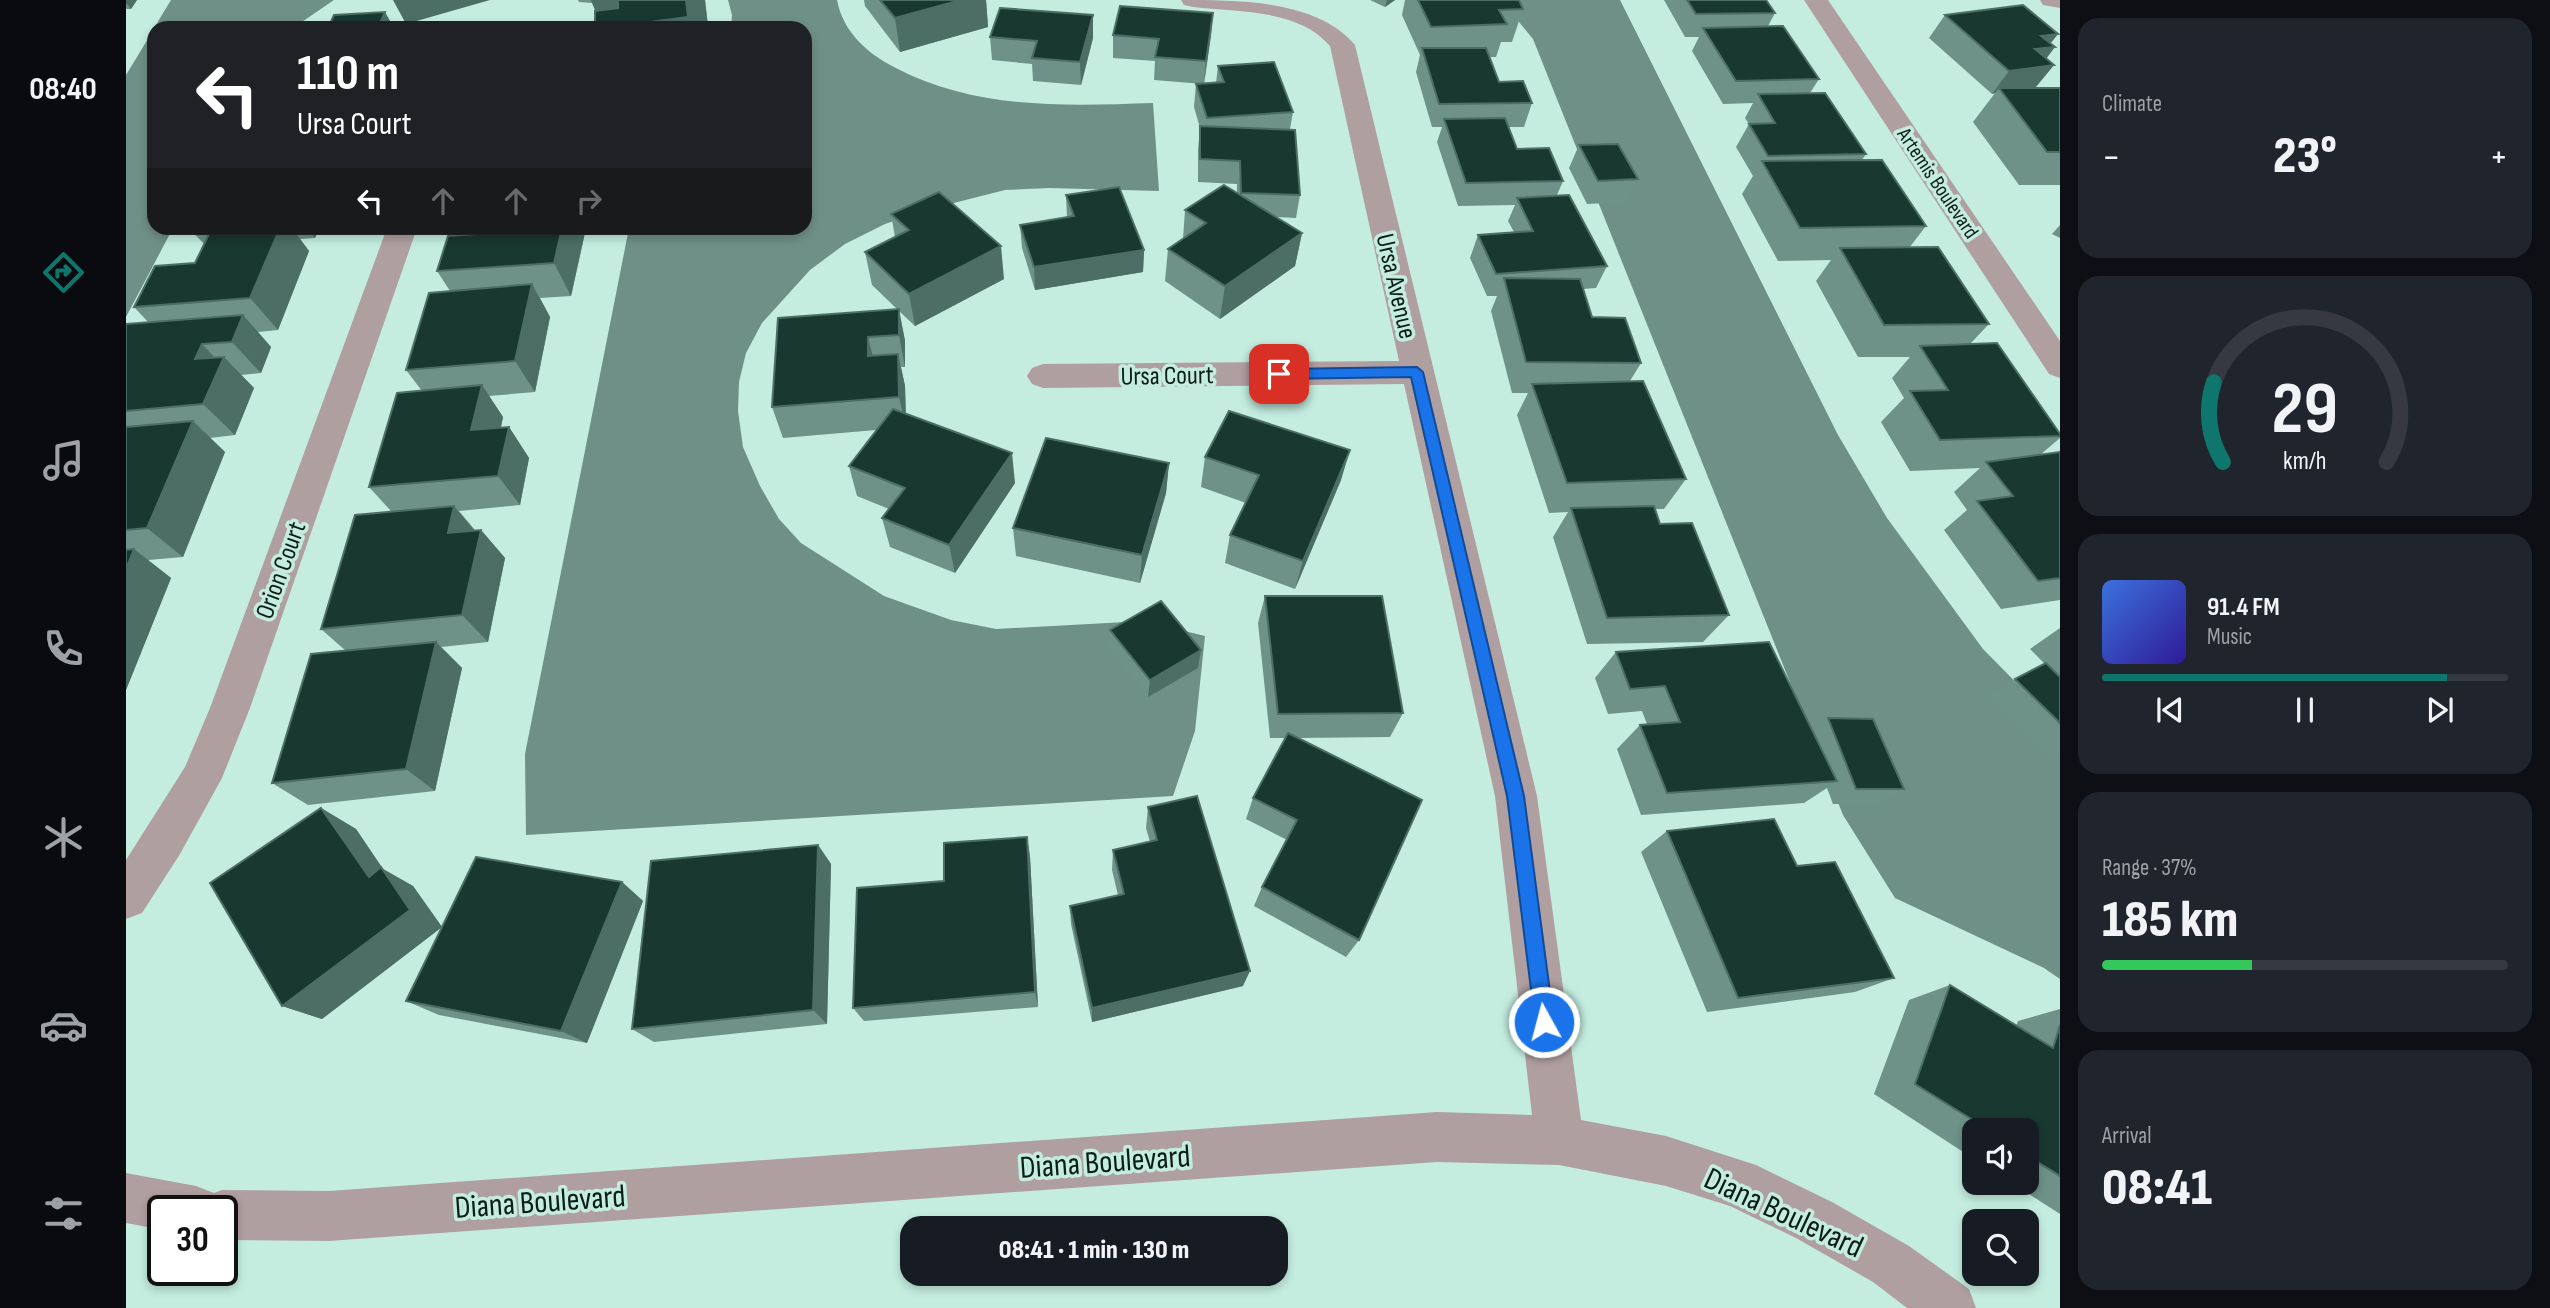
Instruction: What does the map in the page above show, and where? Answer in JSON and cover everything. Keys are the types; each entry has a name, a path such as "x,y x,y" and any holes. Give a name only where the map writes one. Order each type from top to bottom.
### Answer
{"street":[{"name":"Ursa Avenue","path":"1193,0 1294,14 1315,20 1336,33 1342,45 1516,796 1559,1140"},
{"name":"Artemis Boulevard","path":"1816,0 2058,360"},
{"path":"2052,0 2060,1"},
{"name":"Orion Court","path":"126,898 201,779 216,743 399,235"},
{"name":"Ursa Court","path":"1043,376 1417,372"},
{"name":"Diana Boulevard","path":"238,1214 343,1215 1437,1137 1559,1140 1667,1161 1738,1183 1814,1220 1891,1264 1950,1308"},
{"path":"126,1198 147,1202"}],"water":[{"path":"171,0 334,0 303,21 158,21"},
{"path":"728,0 837,0 851,32 866,48 894,67 925,81 988,98 1021,102 1086,105 1153,103 1159,191 1049,188 1005,190 930,209 885,224 845,244 810,270 762,323 746,353 739,382 738,411 743,447 760,486 779,519 801,543 884,596 951,620 996,629 1144,621 1205,636 1195,731 1173,796 526,835 525,754 628,235 812,235 812,21 732,21"},
{"path":"1501,0 1620,0 1838,435 1887,518 1983,649 2060,727 2060,979 2044,968 1895,898 1843,815 1533,39"},
{"path":"147,40 147,235 169,235 126,317 126,75"}],"building":[{"path":"618,0 686,0 688,17 658,21 595,21 595,11 618,8"},
{"path":"880,0 961,0 895,18"},
{"path":"1418,0 1519,0 1523,9 1499,10 1507,24 1431,27"},
{"path":"1687,0 1766,0 1775,13 1696,14"},
{"path":"2023,5 2058,34 2041,36 2055,47 2035,49 2054,65 2009,71 1945,15"},
{"path":"1120,6 1213,13 1206,61 1155,57 1159,39 1113,35"},
{"path":"1000,8 1093,15 1080,62 1032,58 1037,41 990,37"},
{"path":"385,12 381,21 331,21 334,15"},
{"path":"1783,26 1819,79 1736,81 1703,28"},
{"path":"1422,48 1486,48 1499,82 1523,81 1532,103 1439,104"},
{"path":"1274,62 1293,112 1207,118 1196,84 1224,82 1218,66"},
{"path":"1999,88 2060,88 2060,152 2047,152"},
{"path":"1825,93 1866,154 1768,156 1749,124 1775,123 1758,94"},
{"path":"1505,118 1517,149 1549,148 1563,181 1466,183 1444,119"},
{"path":"1200,126 1295,130 1300,195 1241,193 1240,161 1200,159"},
{"path":"1618,144 1638,179 1598,181 1579,145"},
{"path":"1882,160 1926,226 1800,228 1762,161"},
{"path":"1224,185 1302,233 1225,286 1168,249 1206,223 1185,210"},
{"path":"1119,187 1144,250 1034,267 1020,225 1074,216 1066,195"},
{"path":"939,192 1001,246 909,294 865,252 909,230 891,214"},
{"path":"1569,195 1607,266 1496,274 1478,235 1533,231 1517,198"},
{"path":"209,235 277,235 250,298 134,307 155,266 195,263"},
{"path":"560,235 554,263 437,271 448,236"},
{"path":"1938,247 1989,324 1884,325 1840,248"},
{"path":"1504,278 1580,279 1592,317 1625,318 1641,363 1526,362"},
{"path":"532,284 515,361 406,370 429,293"},
{"path":"899,309 899,335 868,337 868,356 898,354 899,397 772,407 778,318"},
{"path":"243,315 232,342 202,344 195,359 224,357 203,404 126,411 126,324"},
{"path":"1997,343 2060,436 1940,440 1910,391 1948,390 1920,346"},
{"path":"1643,381 1686,479 1567,483 1532,384"},
{"path":"482,385 471,430 509,427 498,476 369,487 397,393"},
{"path":"893,409 1012,453 949,545 882,518 905,488 849,466"},
{"path":"1229,411 1350,450 1303,561 1230,535 1259,475 1205,457"},
{"path":"193,421 147,528 126,530 126,427"},
{"path":"1046,438 1169,463 1142,555 1013,528"},
{"path":"2060,452 2060,578 2038,581 1977,501 2013,496 1986,462"},
{"path":"454,506 448,533 481,530 462,615 321,629 355,515"},
{"path":"1654,506 1660,524 1692,523 1729,615 1607,618 1571,508"},
{"path":"134,549 126,569 126,550"},
{"path":"1265,596 1382,596 1403,713 1278,714"},
{"path":"1161,601 1201,650 1150,680 1110,630"},
{"path":"436,642 406,769 272,783 311,654"},
{"path":"1769,642 1837,781 1667,793 1640,725 1680,722 1665,686 1630,689 1616,652"},
{"path":"2046,663 2060,677 2060,723 2015,679"},
{"path":"1828,718 1873,719 1904,789 1856,789"},
{"path":"1288,733 1422,800 1359,940 1262,887 1297,820 1253,798"},
{"path":"1197,796 1250,971 1092,1008 1070,906 1124,894 1113,850 1157,840 1148,807"},
{"path":"321,808 369,877 381,867 410,910 282,1006 210,883"},
{"path":"1774,819 1797,866 1835,862 1894,978 1738,998 1667,831"},
{"path":"1027,837 1035,992 853,1008 857,888 944,881 944,843"},
{"path":"818,845 813,1010 632,1029 651,861"},
{"path":"476,857 622,882 561,1031 406,1001"},
{"path":"1950,985 2053,1048 2060,1025 2060,1176 2039,1163 2039,1118 1970,1118 1915,1084"}],"route":[{"path":"1279,374 1417,372 1516,796 1544,1022"}]}
